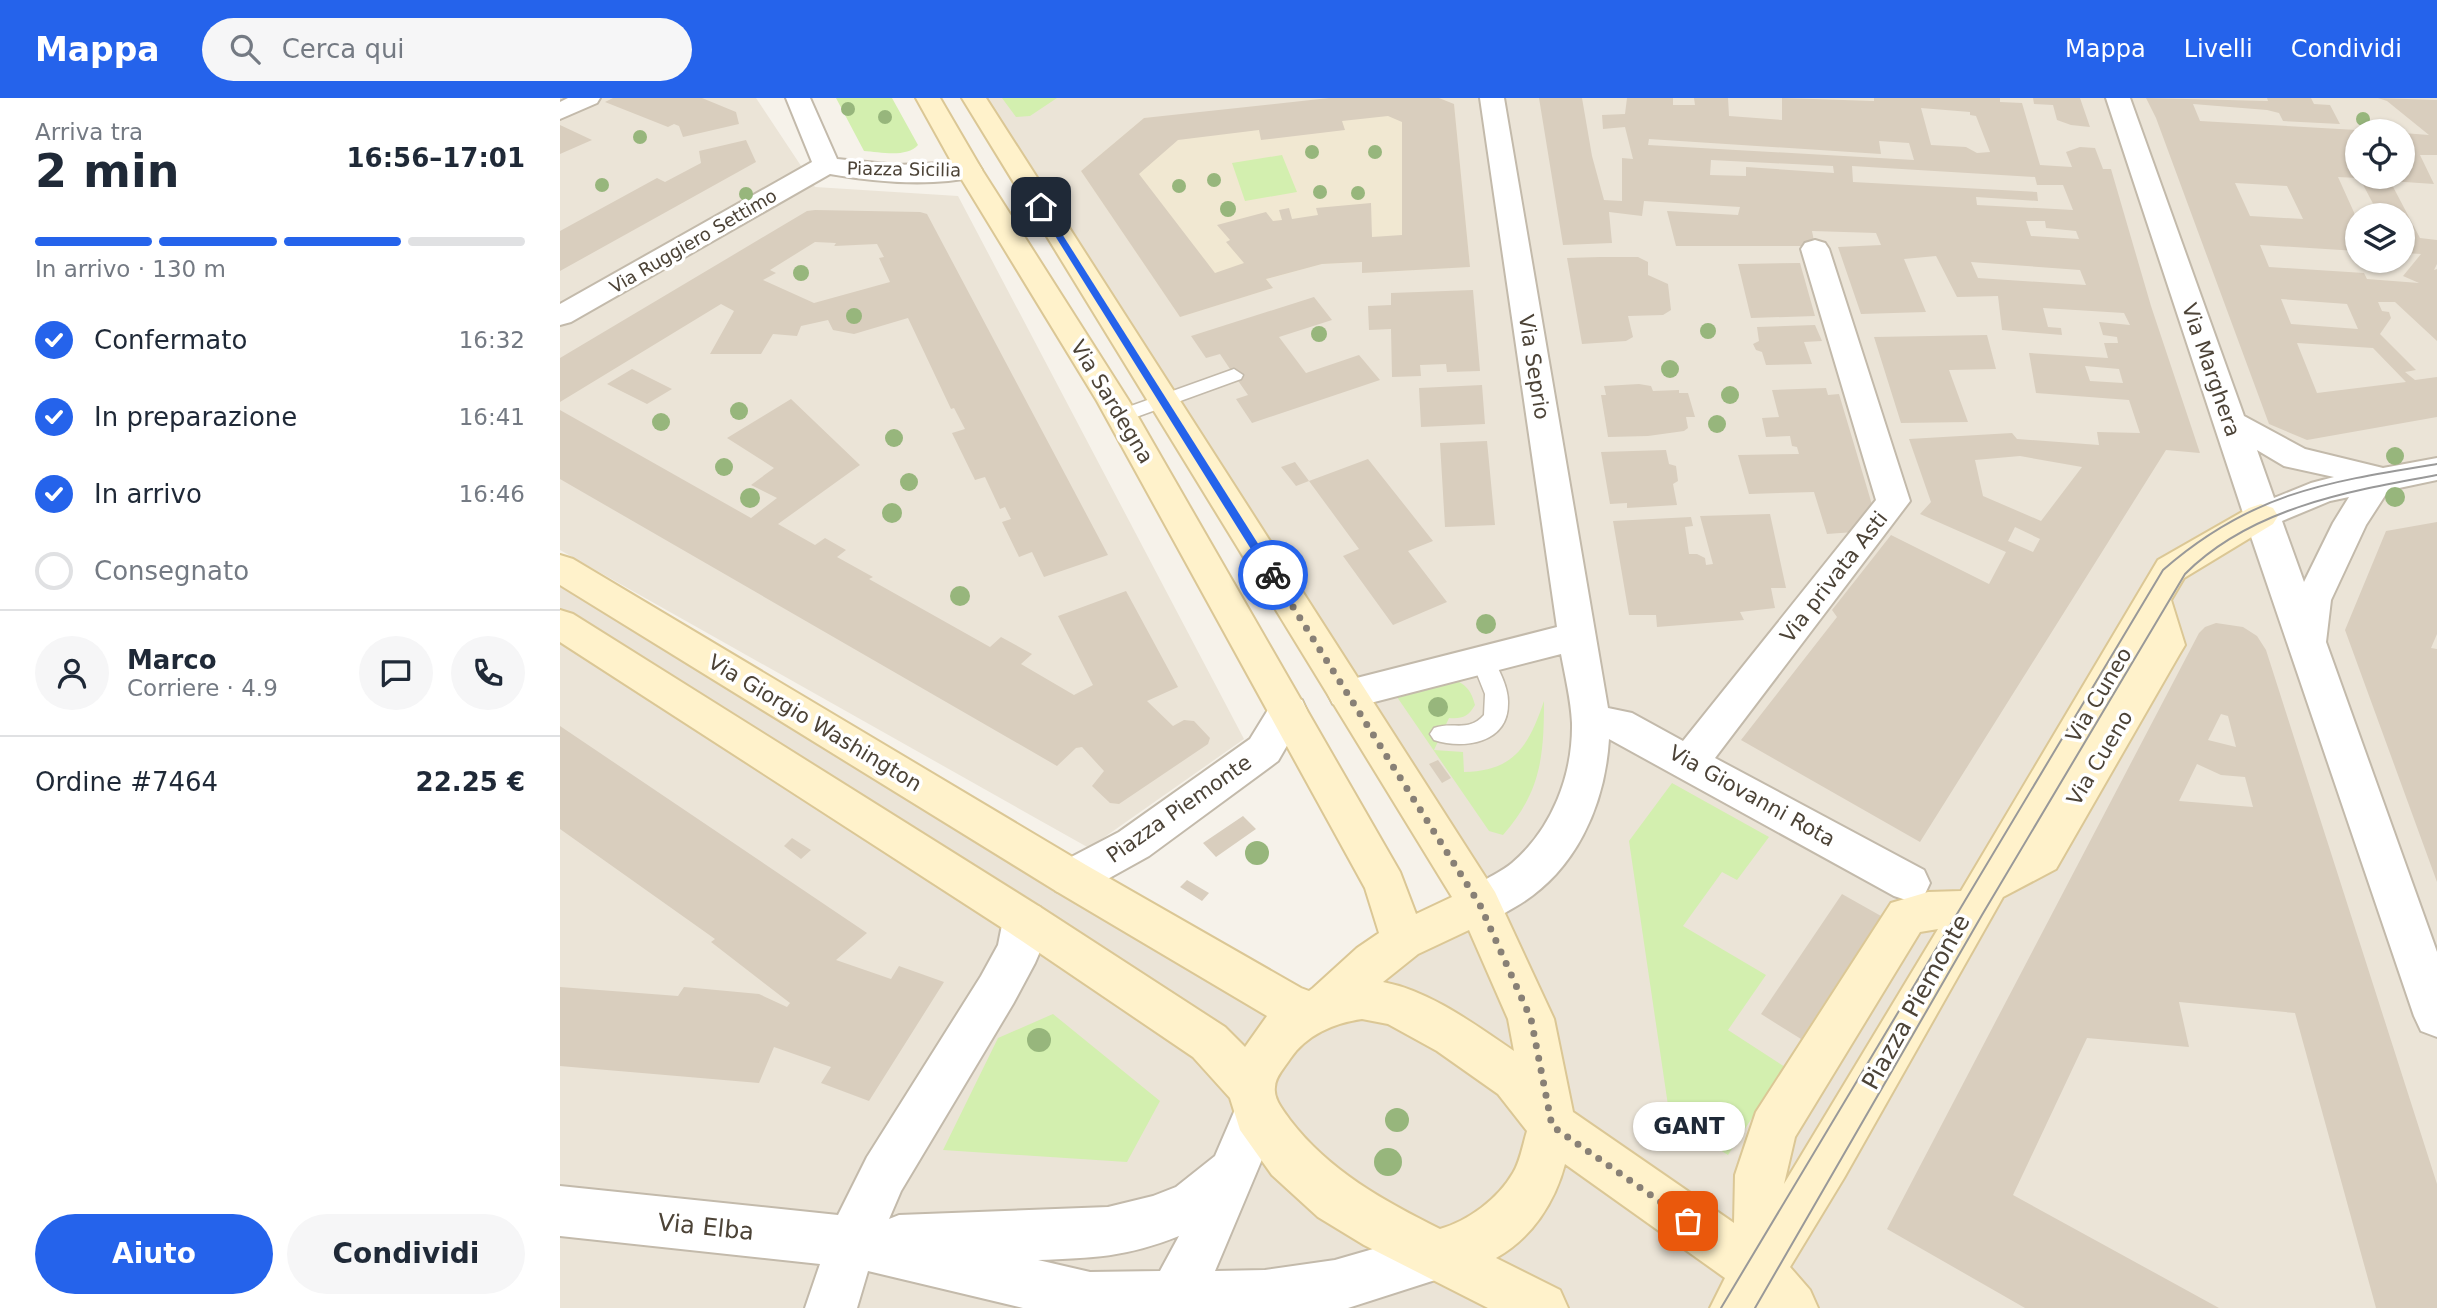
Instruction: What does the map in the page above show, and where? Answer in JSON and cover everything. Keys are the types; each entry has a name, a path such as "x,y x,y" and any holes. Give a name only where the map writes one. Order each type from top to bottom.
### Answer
{"main road":[{"name":"Via Sardegna","path":"928,98 969,170 1121,416 1288,711"},
{"name":"Via Sardegna","path":"974,98 1347,694"},
{"name":"Piazza Sicilia","path":"969,170 1011,160"},
{"name":"Via Cueno","path":"1979,897 2041,856 2100,760 2166,645 2154,602 2171,569 2261,516"},
{"name":"Via Giorgio Washington","path":"560,568 1071,878"},
{"path":"560,624 1025,920 1209,1042 1254,1100 1289,1158 1336,1199 1382,1227 1542,1308"},
{"path":"1347,694 1480,905 1531,1019 1552,1126 1535,1185 1522,1202 1489,1234 1463,1248 1439,1255"},
{"path":"1288,711 1385,885 1403,940"},
{"name":"Piazza Piemonte","path":"1071,878 1287,1004 1321,1008"},
{"name":"Piazza Piemonte","path":"1747,1289 1827,1161 1979,897"},
{"name":"Piazza Piemonte","path":"1747,1289 1760,1175 1773,1128 1906,916 1979,897"},
{"path":"1254,1100 1263,1059 1282,1032 1321,1008 1373,962 1403,940 1480,905"},
{"path":"1321,1008 1362,998 1396,1005 1453,1036 1514,1078 1552,1126 1747,1289 1792,1308"}],"street":[{"path":"560,111 588,98"},
{"name":"Piazza Sicilia","path":"798,98 826,165 869,172 930,173 969,170"},
{"name":"Via Seprio","path":"1492,98 1576,636"},
{"name":"Via Marghera","path":"2118,98 2261,516 2308,640 2437,1016"},
{"name":"Via Ruggiero Settimo","path":"560,316 826,165"},
{"name":"Via privata Asti","path":"1690,761 1894,501 1815,249"},
{"path":"2228,421 2296,458 2351,471 2397,475"},
{"path":"2261,516 2313,494 2437,469"},
{"name":"Via Marghera","path":"2308,640 2314,600 2350,523 2374,486 2397,475"},
{"path":"1347,694 1576,636 1591,723 1589,761 1583,790 1568,824 1548,854 1523,879 1480,905"},
{"name":"Piazza Piemonte","path":"1071,878 1134,844 1264,750 1288,711"},
{"name":"Via Giovanni Rota","path":"1591,723 1618,724 1909,883"},
{"path":"831,1308 852,1242 884,1174 997,990 1018,950 1025,920"},
{"path":"1172,1303 1209,1230 1231,1174 1254,1100"},
{"path":"852,1242 1108,1232 1153,1221 1193,1205 1231,1174"},
{"name":"Via Elba","path":"560,1211 852,1242"},
{"path":"852,1242 1090,1298 1172,1303 1265,1296 1335,1286 1439,1255"},
{"path":"1364,1308 1439,1255"}],"lane":[{"path":"1121,416 1234,375"},
{"path":"1442,734 1456,738 1474,735 1487,728 1495,717 1498,705 1495,691 1482,659"}],"shaded area":[{"path":"560,98 756,98 815,187 958,196 1244,739 1089,848 560,550"},
{"path":"978,98 2117,98 2258,515 2169,567 1760,1262 1558,1122 1541,1026"},
{"path":"1439,98 1454,104 1470,267 1362,273 1362,262 1322,264 1267,279 1273,288 1180,317 1081,171 1144,118"},
{"path":"2120,98 2437,98 2437,1308 1796,1308 1762,1271 2173,571 2260,519"},
{"path":"560,578 1281,1012 1475,916 1540,1105 1731,1257 1729,1308 560,1308"}],"green space":[{"path":"836,98 892,98 918,145 900,153 864,151"},
{"path":"1002,98 1057,98 1030,116 1016,117"},
{"path":"1282,155 1297,192 1245,201 1232,163"},
{"path":"1451,678 1467,688 1475,705 1464,716 1449,718 1434,750 1463,752 1464,772 1496,767 1518,753 1532,731 1544,701 1543,739 1538,772 1525,804 1503,835 1489,831 1397,697 1396,693"},
{"path":"1672,783 1769,837 1737,880 1722,872 1683,926 1766,975 1728,1030 1785,1067 1728,1155 1670,1119 1629,841"},
{"path":"1053,1014 1160,1101 1127,1162 943,1150 998,1038"}],"building":[{"path":"613,98 702,98 736,112 739,124 683,137 679,126 674,124 668,127 605,102"},
{"path":"1329,98 1439,98 1454,104 1470,267 1362,273 1362,262 1322,264 1266,279 1273,288 1180,317 1081,171 1144,118","holes":["1388,116 1402,122 1402,235 1372,237 1371,203 1316,208 1318,215 1292,219 1289,208 1279,210 1282,220 1273,221 1266,212 1217,225 1230,240 1226,242 1244,263 1215,273 1139,174 1178,140 1259,130 1261,140 1345,130 1342,121"]},
{"path":"1539,98 1582,98 1592,156 1604,200 1622,201 1622,158 1633,159 1625,127 1603,129 1602,115 1625,114 1627,98 1673,98 1673,105 1695,105 1694,98 1728,98 1729,116 1782,120 1782,98 1874,101 1874,98 2000,98 2000,102 2022,103 2040,165 2072,167 2066,152 2080,147 2095,148 2103,169 2111,169 2151,306 2200,453 2166,450 1920,842 1741,740 1837,617 1832,610 1891,535 1989,584 2006,552 1920,514 1931,502 1909,439 2012,433 2017,439 2099,445 2097,432 2140,433 2129,400 2036,393 2029,353 2108,358 2104,343 2118,343 2117,337 2103,335 2099,322 2130,325 2124,313 2043,308 2048,327 2061,328 2062,335 2002,330 1998,296 1957,297 1936,256 1904,259 1926,312 1861,314 1838,247 1881,245 1876,233 1812,231 1815,246 1676,246 1667,211 1738,215 1740,207 1644,201 1642,216 1609,212 1612,243 1563,245","holes":["1921,108 1970,112 1970,115 1976,116 1990,152 1977,153 1966,147 1931,145","1649,139 1881,154 1879,141 1909,143 1914,160 1648,145","1711,160 1833,166 1834,173 1746,167 1746,176 1710,175","1852,166 2035,177 2037,185 2063,185 2073,210 1977,205 1976,197 2038,201 2037,192 1853,182","2026,221 2045,221 2046,228 2076,231 2079,239 2031,236","1971,262 2080,270 2086,285 1978,278","2085,366 2119,369 2123,383 2090,381","2020,456 2082,467 2041,521 1983,496 1975,460","2015,527 2040,539 2033,552 2008,541"]},
{"path":"2033,98 2080,98 2090,127 2057,120 2053,105 2034,104"},
{"path":"2146,98 2268,101 2267,98 2311,98 2314,104 2330,105 2340,124 2283,121 2279,113 2267,110 2193,104 2200,121 2345,129 2345,177 2338,177 2350,203 2345,203 2345,250 2260,245 2269,267 2364,273 2367,279 2419,283 2403,276 2405,273 2415,273 2415,261 2421,254 2415,254 2415,228 2420,238 2437,240 2437,264 2434,270 2437,269 2437,341 2395,302 2378,302 2382,311 2389,312 2391,318 2380,334 2416,370 2405,372 2415,380 2437,377 2437,417 2307,440 2269,424 2156,118","holes":["2235,183 2287,186 2303,219 2250,216","2281,299 2347,304 2358,329 2291,324","2297,343 2373,348 2406,382 2317,393"]},
{"path":"2378,98 2437,100 2437,155 2420,155 2434,184 2415,183 2415,134 2429,135 2415,124 2415,119 2409,119 2387,101"},
{"path":"560,125 592,140 560,154"},
{"path":"746,140 756,162 560,271 560,231 657,178 665,182 701,163 699,151"},
{"path":"2365,189 2394,189 2402,203 2373,203"},
{"path":"807,211 927,214 1108,555 1044,577 1032,552 1019,557 1002,522 1011,519 1005,507 1000,509 985,477 975,480 952,433 965,429 954,408 951,409 908,318 854,334 833,330 828,320 801,326 797,336 773,334 761,354 710,354 734,311 721,304 560,402 560,358","holes":["815,242 836,243 834,246 877,244 884,257 879,258 890,282 814,303 763,280 776,273 770,270"]},
{"path":"1638,257 1648,262 1648,275 1668,284 1671,310 1663,315 1628,316 1633,337 1626,341 1582,344 1567,258"},
{"path":"1800,263 1815,316 1751,318 1738,264"},
{"path":"1473,290 1480,371 1447,372 1446,364 1420,365 1421,376 1392,377 1391,329 1369,330 1368,306 1391,305 1391,293"},
{"path":"1314,297 1332,320 1279,337 1306,373 1359,355 1380,380 1252,423 1236,399 1248,395 1220,354 1206,358 1191,336"},
{"path":"1815,325 1822,341 1804,342 1812,364 1766,365 1762,352 1756,350 1753,344 1759,341 1757,327"},
{"path":"1987,335 1996,369 1949,370 1968,422 1901,423 1874,337"},
{"path":"632,369 672,389 647,404 607,384"},
{"path":"1482,385 1485,424 1421,427 1419,388"},
{"path":"1604,386 1651,386 1653,391 1679,390 1679,393 1688,393 1695,417 1686,417 1688,428 1684,431 1648,436 1608,437 1601,395 1606,395"},
{"path":"1826,388 1828,395 1839,394 1873,508 1854,532 1827,534 1814,492 1749,494 1738,455 1799,454 1797,447 1792,446 1790,436 1766,437 1762,418 1779,417 1772,390"},
{"path":"791,399 860,465 778,524 815,545 825,538 846,550 837,557 873,577 869,579 990,647 1001,637 1032,654 1021,664 1074,695 1093,685 1058,616 1126,591 1178,687 1147,701 1173,726 1184,720 1194,721 1210,738 1208,744 1119,804 1110,803 1092,786 1104,771 1082,747 1076,748 1057,766 560,479 560,410 751,518 777,498 751,485 774,468 727,438"},
{"path":"1487,441 1495,525 1445,527 1440,443"},
{"path":"1666,450 1669,464 1676,466 1678,481 1673,484 1677,505 1627,508 1627,503 1610,504 1601,452"},
{"path":"1368,459 1433,541 1408,551 1447,602 1393,625 1343,556 1359,549 1309,481"},
{"path":"1295,462 1309,481 1296,486 1281,467"},
{"path":"1770,514 1786,588 1771,588 1775,608 1740,612 1744,620 1657,627 1656,615 1629,615 1613,521 1691,517 1693,526 1685,527 1689,554 1705,558 1706,565 1713,564 1700,516"},
{"path":"2437,522 2437,634 2431,648 2437,649 2437,882 2345,630 2386,531"},
{"path":"2216,623 2243,627 2257,636 2266,650 2437,1184 2437,1308 2376,1308 2295,1013 2179,1002 2189,1047 2087,1038 2013,1195 2219,1308 2025,1308 1887,1229 2199,633 2205,627","holes":["2221,714 2228,716 2236,747 2208,740","2197,764 2221,775 2245,777 2253,807 2179,801"]},
{"path":"560,726 867,933 836,960 891,979 899,966 944,982 869,1101 821,1083 831,1067 774,1047 759,1083 560,1066 560,987 678,996 684,987 759,994 787,1007 790,1003 711,942 715,939 560,829"},
{"path":"1438,760 1451,778 1442,783 1429,764"},
{"path":"1243,816 1256,829 1216,857 1203,843"},
{"path":"792,838 811,850 801,859 784,846"},
{"path":"1187,880 1209,893 1202,901 1180,887"},
{"path":"1842,894 1881,916 1801,1039 1761,1014"}],"tram line":[{"path":"1721,1308 2163,570 2195,544 2227,523 2259,507 2325,485 2437,464"},
{"path":"1755,1308 1982,915 2185,574 2211,551 2271,518 2336,496 2437,475"}],"way so far":[{"path":"1273,575 1480,905 1531,1019 1552,1126 1688,1221"}],"place":[{"name":"GANT","path":"1688,1221"}],"route":[{"path":"1041,207 1273,575"}]}
